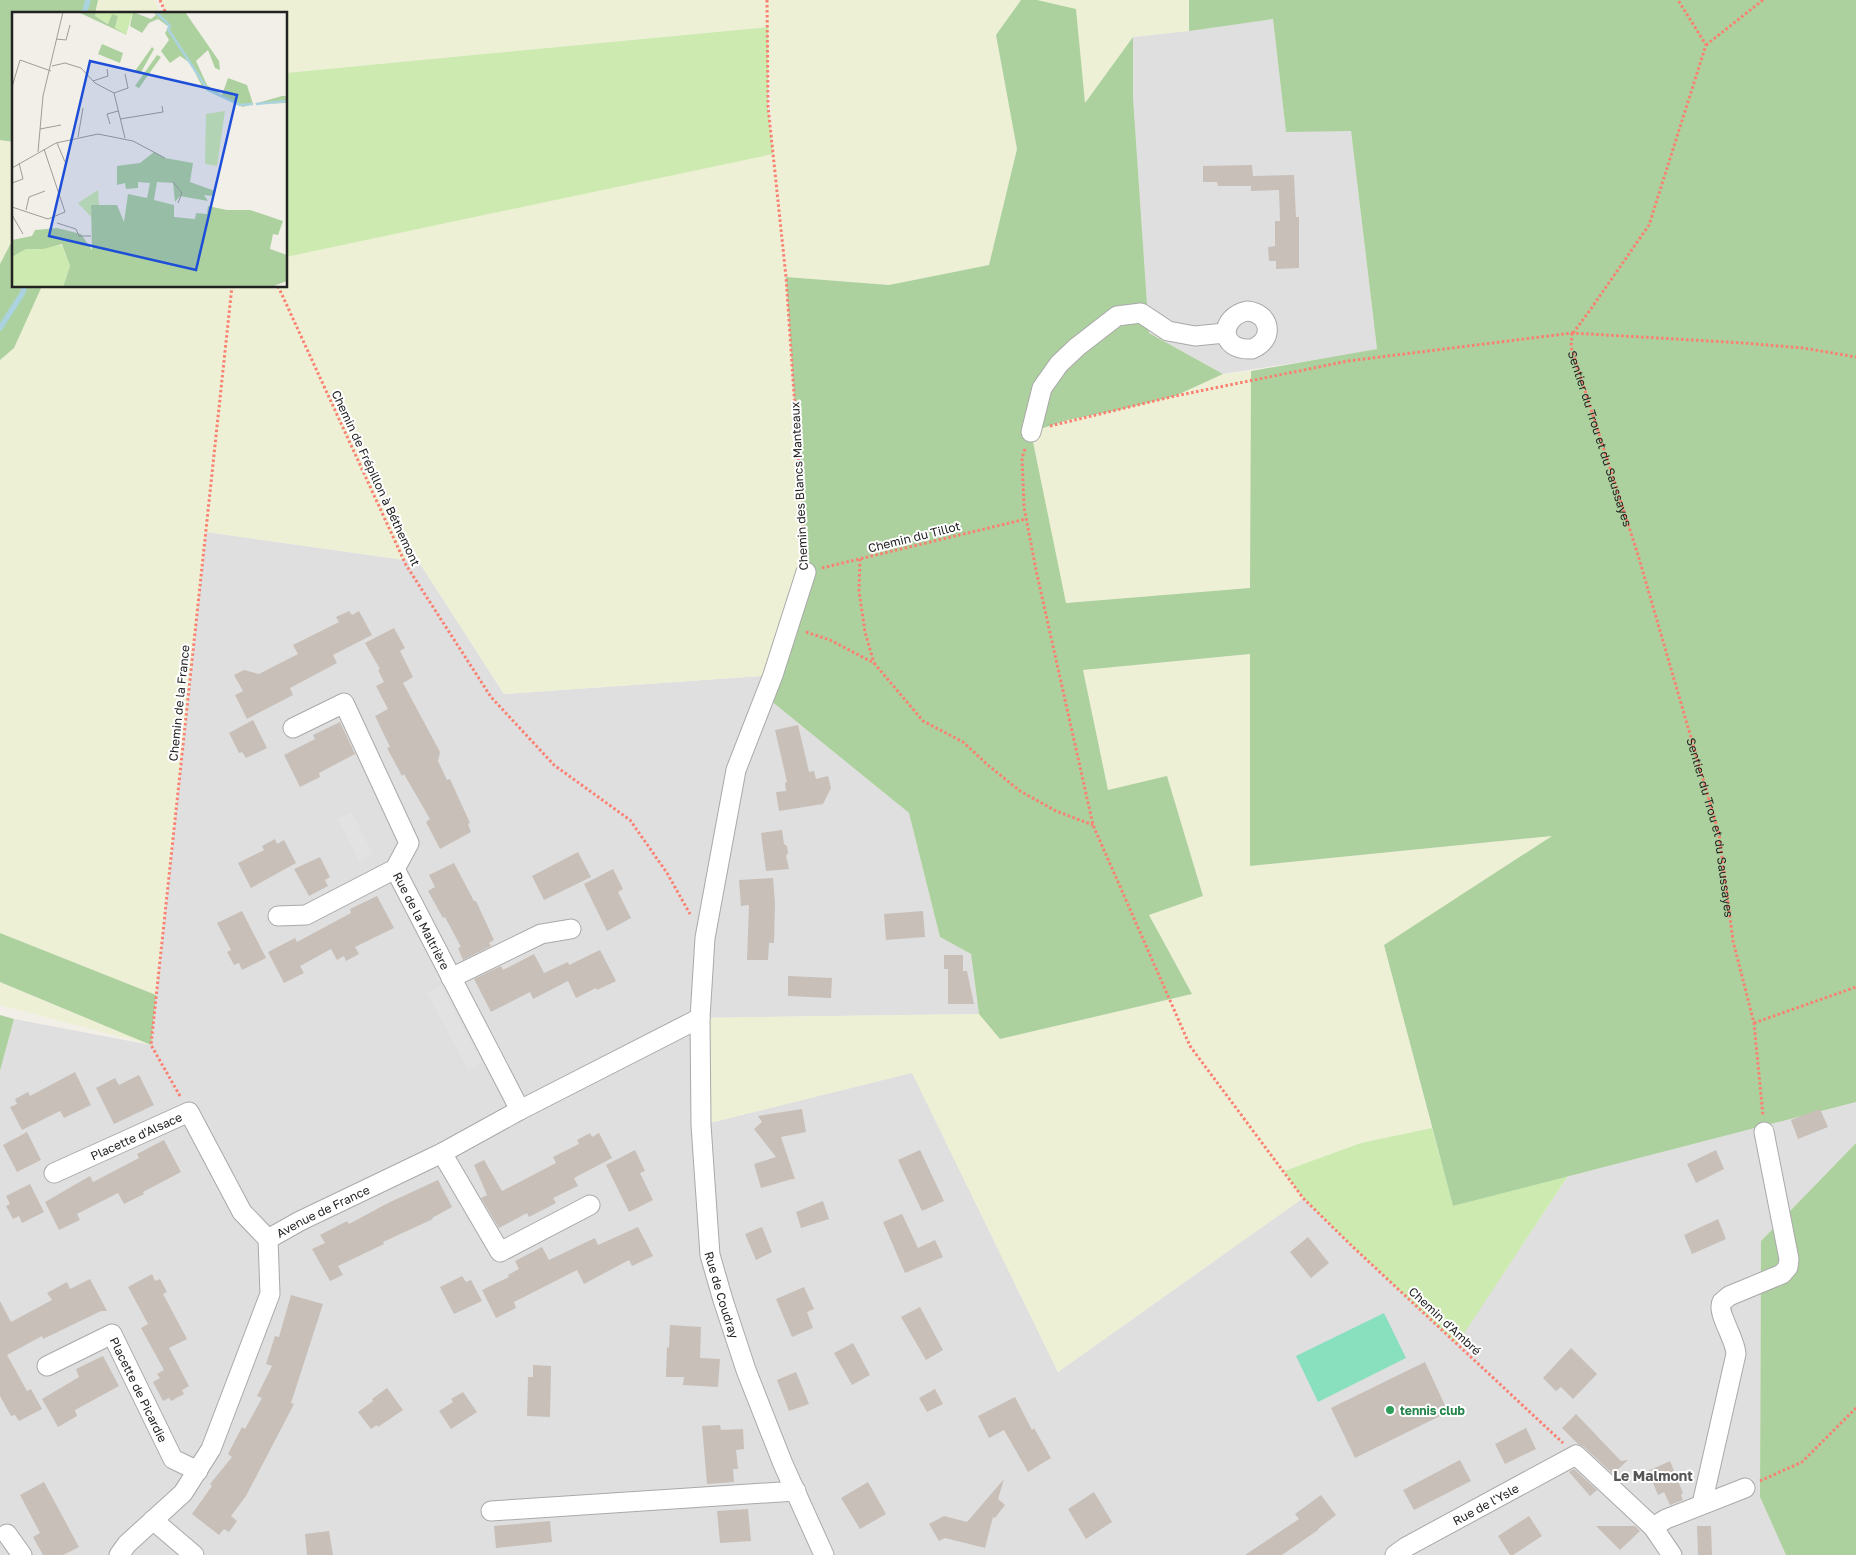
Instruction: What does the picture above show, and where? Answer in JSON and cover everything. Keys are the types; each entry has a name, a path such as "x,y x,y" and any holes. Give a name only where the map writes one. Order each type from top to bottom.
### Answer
{"street":[{"path":"1031,432 1042,388 1059,364 1076,347 1117,316 1141,313 1168,331 1195,336 1226,333"},
{"name":"Chemin des Blancs Manteaux","path":"700,1018 705,938 736,770 773,675 806,572"},
{"name":"Rue de la Maltrière","path":"293,728 344,702 410,843 395,869 520,1110"},
{"path":"278,916 306,915 395,869"},
{"path":"451,978 541,934 572,929"},
{"name":"Avenue de France","path":"119,1555 127,1544 183,1493 211,1449 270,1294 268,1239 300,1221 442,1152 700,1018"},
{"name":"Rue de Coudray","path":"700,1018 701,1125 710,1255 746,1370 783,1464 824,1555"},
{"name":"Placette d'Alsace","path":"54,1173 189,1112 242,1212 268,1239"},
{"path":"1702,1504 1736,1354 1734,1341 1721,1309 1722,1301 1729,1296 1782,1274 1788,1267 1790,1259 1764,1132"},
{"path":"442,1152 500,1252 590,1205"},
{"name":"Placette de Picardie","path":"47,1366 112,1334 173,1458 198,1471"},
{"path":"1576,1455 1653,1527 1672,1555"},
{"name":"Rue de l'Ysle","path":"1395,1555 1406,1547 1576,1455"},
{"path":"1653,1527 1666,1519 1745,1488"},
{"path":"492,1511 796,1491"},
{"path":"153,1520 194,1555"},
{"path":"7,1534 22,1555"}],"path":[{"path":"160,0 165,12"},
{"name":"Chemin des Blancs Manteaux","path":"767,0 768,106 786,277 806,572"},
{"path":"1678,0 1706,45"},
{"path":"1572,333 1649,225 1706,45 1763,0"},
{"name":"Chemin de la France","path":"189,1112 151,1045 232,288"},
{"name":"Chemin de Frépillon à Béthemont","path":"279,288 406,565 491,698 554,765 630,820 667,874 705,938"},
{"path":"1031,432 1068,420 1175,396 1348,361 1572,333 1744,343 1803,348 1856,357"},
{"name":"Sentier du Trou et du Saussayes","path":"1572,333 1570,347 1638,554 1719,834 1733,941 1754,1022 1764,1132"},
{"name":"Chemin d'Ambré","path":"1031,432 1022,458 1024,507 1036,570 1093,825 1190,1046 1303,1198 1576,1455"},
{"name":"Chemin du Tillot","path":"806,572 1026,519"},
{"path":"860,559 859,591 865,632 874,663"},
{"path":"789,625 830,640 874,663 922,721 963,742 1020,791 1056,811 1093,825"},
{"path":"1754,1022 1856,987"},
{"path":"1745,1488 1802,1462 1856,1408"}],"shaded area":[{"path":"1273,19 1286,131 1351,131 1377,350 1223,374 1149,333 1133,97 1133,37"},
{"path":"206,532 419,562 504,694 773,675 765,696 909,813 940,937 971,954 979,1014 701,1018 702,1125 912,1072 1058,1372 1303,1198 1457,1343 1568,1176 1856,1102 1856,1143 1761,1241 1760,1497 1786,1555 0,1555 0,1071 14,1019 151,1045"},
{"path":"352,812 373,855 359,861 338,819"},
{"path":"441,986 482,1063 468,1070 427,993"}],"green space":[{"path":"0,0 98,0 95,12 12,12 12,142 0,140"},
{"path":"98,0 155,0 159,12 96,12"},
{"path":"160,0 1021,0 996,35 1017,149 989,265 889,285 786,277 806,572 773,675 504,694 419,562 206,532 156,995 0,933 0,360 14,348 41,288 288,288 288,257 773,153 767,27 288,73 288,12 165,12"},
{"path":"1021,0 1037,0 1076,9 1085,103 1133,37 1133,97 1149,333 1223,374 1175,396 1068,420 1031,432 1066,603 1250,588 1251,371 1377,349 1351,131 1286,132 1273,19 1189,31 1189,0 1856,0 1856,1102 1453,1206 1384,945 1552,836 1250,866 1250,654 1083,670 1108,790 1167,776 1203,896 1149,915 1192,994 1000,1039 979,1014 971,954 940,937 909,813 765,696 806,572 786,277 889,285 989,265 1017,149 996,35"},
{"path":"1037,0 1189,0 1189,31 1133,37 1084,104 1076,10"},
{"path":"768,27 768,106 773,154 288,257 288,73"},
{"path":"0,140 12,142 12,241 0,264"},
{"path":"12,241 12,288 41,288 14,348 0,360 0,264"},
{"path":"1251,371 1251,588 1065,603 1031,432 1068,420 1175,396 1223,374"},
{"path":"1251,654 1251,866 1553,836 1384,945 1432,1128 1361,1143 1284,1171 1303,1198 1058,1372 912,1073 701,1125 700,1018 979,1014 1000,1039 1192,994 1149,915 1203,895 1167,777 1108,790 1083,670"},
{"path":"0,933 156,995 151,1045 0,982"},
{"path":"0,982 52,1004 151,1045 0,1005"},
{"path":"0,1015 14,1019 0,1071"},
{"path":"1432,1128 1453,1206 1568,1176 1457,1344 1303,1198 1284,1171 1361,1143"},
{"path":"1856,1143 1856,1555 1786,1555 1760,1497 1761,1241"},
{"path":"1384,1313 1406,1358 1318,1402 1296,1356"}],"building":[{"path":"1252,165 1253,176 1294,175 1296,217 1299,217 1299,268 1276,269 1276,261 1269,261 1268,247 1275,246 1275,221 1280,221 1279,190 1251,191 1251,186 1218,186 1217,182 1203,182 1203,166"},
{"path":"349,611 352,615 359,611 372,635 333,655 337,663 290,688 293,695 247,719 235,695 243,691 234,675 244,670 259,674 298,654 293,645 339,622 336,617"},
{"path":"394,628 405,648 400,651 413,677 403,683 440,752 438,761 447,780 450,779 470,823 468,824 471,832 440,849 426,822 430,819 404,774 402,776 387,748 390,747 375,716 388,709 376,686 384,682 378,670 380,669 365,643"},
{"path":"253,720 267,748 246,758 242,752 239,753 229,733"},
{"path":"340,722 355,754 319,773 320,777 300,787 284,755 315,739 313,735"},
{"path":"798,725 809,772 814,771 816,779 828,776 831,788 823,804 779,811 776,792 786,791 785,783 787,782 775,730"},
{"path":"782,830 784,844 787,846 788,853 786,856 789,869 766,871 761,833"},
{"path":"275,839 277,844 284,840 296,863 251,888 238,863 264,850 262,846"},
{"path":"578,852 591,877 544,900 532,876"},
{"path":"320,857 330,877 325,880 328,886 309,896 294,869"},
{"path":"454,863 474,901 476,901 494,940 489,943 491,946 463,960 458,948 461,947 428,891 435,887 429,875"},
{"path":"613,869 623,889 618,892 631,918 607,931 584,884"},
{"path":"773,878 775,903 774,943 769,943 768,960 747,960 749,905 741,906 739,880"},
{"path":"377,896 394,928 355,947 359,954 346,961 344,956 337,960 331,949 300,966 304,973 284,983 268,952 295,938 297,942 351,913 350,909"},
{"path":"242,911 266,958 242,970 239,963 234,965 227,952 231,950 217,923"},
{"path":"923,911 925,937 886,940 884,914"},
{"path":"600,950 616,981 576,998 568,981 533,999 530,992 491,1012 474,979 501,966 503,970 534,954 544,973 568,962 569,965"},
{"path":"944,955 963,955 963,971 967,971 974,1004 948,1004 948,969 944,969"},
{"path":"788,976 832,978 831,998 788,996"},
{"path":"75,1072 91,1105 64,1118 60,1111 22,1130 10,1107 17,1104 15,1099 28,1092 30,1096"},
{"path":"139,1075 154,1105 114,1124 96,1088 115,1078 119,1085"},
{"path":"802,1109 806,1132 781,1137 795,1179 761,1188 754,1164 776,1157 754,1129 762,1122 758,1116"},
{"path":"1820,1109 1828,1127 1798,1139 1791,1120"},
{"path":"27,1132 41,1160 17,1172 3,1145"},
{"path":"590,1133 592,1137 599,1133 612,1158 574,1178 578,1186 553,1198 556,1203 529,1217 527,1213 499,1228 481,1198 487,1195 474,1165 484,1160 502,1191 556,1163 553,1157 579,1144 577,1140"},
{"path":"164,1140 181,1172 124,1204 118,1193 77,1214 80,1220 59,1230 45,1202 90,1176 93,1182 139,1158 137,1154"},
{"path":"635,1150 645,1171 640,1173 653,1200 629,1212 606,1165"},
{"path":"920,1150 944,1201 922,1211 898,1160"},
{"path":"1716,1150 1724,1169 1696,1183 1687,1164"},
{"path":"438,1180 452,1207 433,1219 383,1242 384,1244 338,1266 343,1275 330,1281 312,1249 325,1243 320,1235 347,1221 349,1224 388,1203"},
{"path":"30,1184 44,1212 22,1223 19,1216 13,1219 6,1206 10,1204 6,1196"},
{"path":"823,1201 829,1219 801,1228 796,1212"},
{"path":"902,1214 918,1248 935,1240 943,1257 905,1273 883,1222"},
{"path":"1718,1219 1726,1239 1692,1254 1684,1235"},
{"path":"638,1227 653,1256 632,1266 629,1260 584,1284 577,1270 514,1302 516,1308 496,1318 482,1290 509,1277 508,1275 519,1269 515,1261 542,1247 549,1260 595,1238 598,1245"},
{"path":"762,1227 772,1252 756,1260 745,1234"},
{"path":"1308,1237 1329,1263 1311,1278 1290,1252"},
{"path":"152,1274 155,1281 160,1279 167,1292 163,1294 187,1339 169,1348 189,1386 182,1390 184,1394 171,1401 169,1398 163,1401 153,1382 160,1378 157,1374 164,1370 141,1328 148,1324 128,1287"},
{"path":"462,1276 466,1282 471,1280 482,1301 454,1314 440,1287"},
{"path":"90,1279 107,1311 101,1311 43,1339 42,1336 7,1355 27,1391 31,1389 42,1409 19,1421 15,1415 11,1416 0,1396 0,1301 11,1322 52,1300 47,1293 67,1282 70,1289"},
{"path":"804,1287 814,1309 807,1312 813,1328 792,1337 776,1299"},
{"path":"291,1295 323,1304 291,1403 294,1404 246,1496 231,1516 237,1521 229,1532 224,1529 219,1535 192,1514 212,1486 210,1484 232,1457 228,1454 242,1427 245,1429 262,1398 257,1396 272,1366 266,1364 275,1336 279,1337"},
{"path":"920,1307 943,1350 926,1360 901,1317"},
{"path":"670,1325 701,1327 700,1358 720,1359 718,1387 683,1385 684,1377 666,1377"},
{"path":"853,1343 870,1375 852,1385 834,1353"},
{"path":"1571,1348 1597,1374 1573,1399 1561,1387 1556,1391 1543,1378"},
{"path":"103,1356 119,1386 75,1410 77,1416 58,1427 42,1399 79,1377 76,1369"},
{"name":"tennis club","path":"1425,1362 1448,1412 1355,1458 1331,1408"},
{"path":"533,1365 551,1366 550,1417 527,1416 528,1377 533,1377"},
{"path":"796,1372 809,1404 789,1411 777,1380"},
{"path":"387,1388 403,1410 378,1427 377,1425 371,1429 358,1412"},
{"path":"935,1389 943,1404 927,1412 919,1398"},
{"path":"463,1392 477,1412 451,1429 439,1411 453,1402 451,1399"},
{"path":"1015,1397 1032,1430 1034,1428 1051,1458 1028,1472 1004,1430 989,1438 978,1416"},
{"path":"1576,1414 1621,1461 1628,1460 1613,1474 1562,1428"},
{"path":"720,1425 721,1430 743,1429 744,1449 736,1450 738,1469 733,1469 734,1482 707,1484 702,1426"},
{"path":"1526,1428 1536,1449 1505,1464 1495,1444"},
{"path":"1460,1460 1471,1481 1414,1510 1403,1490"},
{"path":"1670,1461 1683,1493 1681,1495 1683,1500 1670,1505 1664,1492 1658,1495 1648,1471"},
{"path":"1574,1469 1597,1490 1590,1496 1569,1472"},
{"path":"1004,1479 998,1499 1005,1505 995,1518 993,1517 985,1548 945,1538 939,1541 929,1524 944,1516 967,1522"},
{"path":"44,1482 79,1547 63,1555 43,1555 33,1537 40,1533 20,1495"},
{"path":"868,1482 886,1514 860,1529 841,1498"},
{"path":"1094,1492 1112,1522 1086,1539 1068,1509"},
{"path":"1321,1495 1336,1515 1318,1530 1282,1555 1245,1555 1299,1519 1295,1514"},
{"path":"748,1509 751,1541 720,1543 717,1511"},
{"path":"1529,1516 1542,1536 1513,1555 1510,1555 1498,1536"},
{"path":"550,1521 552,1542 496,1548 494,1526"},
{"path":"1596,1526 1635,1526 1640,1531 1620,1550"},
{"path":"1697,1526 1711,1526 1712,1555 1698,1555"},
{"path":"329,1531 333,1555 307,1555 305,1534"}],"waterway":[{"path":"85,12 88,0"},
{"path":"0,328 24,288"}],"place":[{"name":"tennis club","path":"1390,1410"}],"district":[{"name":"Le Malmont","path":"1653,1475"}]}
